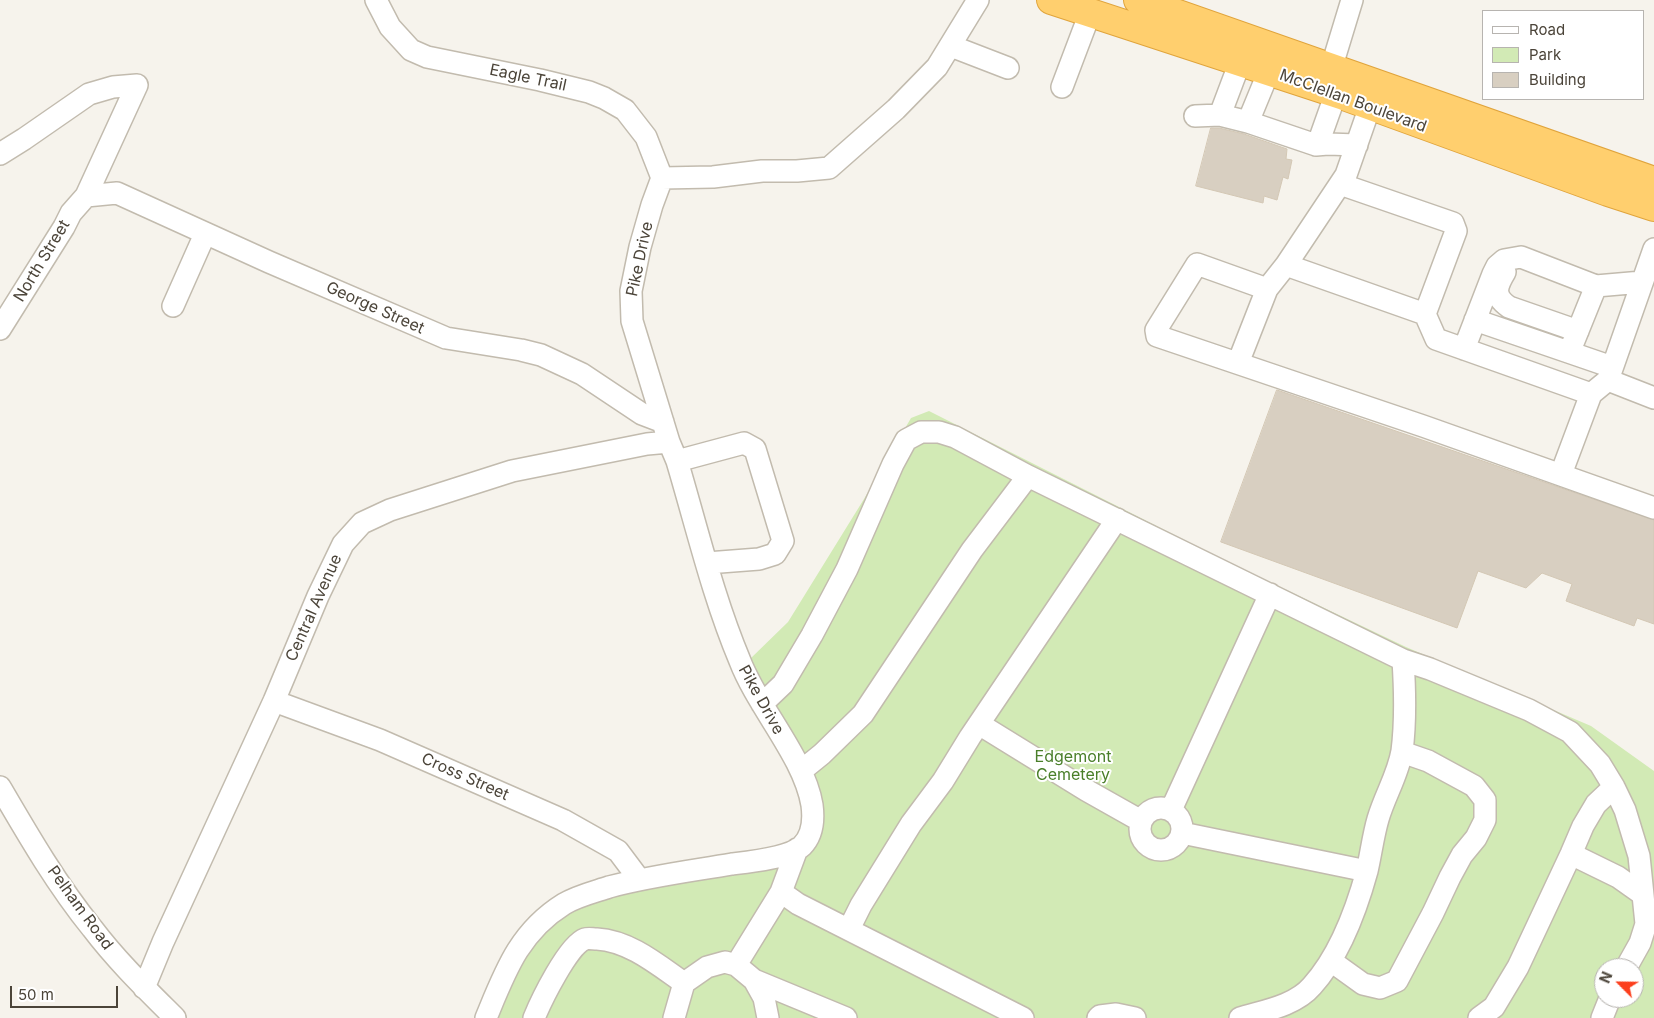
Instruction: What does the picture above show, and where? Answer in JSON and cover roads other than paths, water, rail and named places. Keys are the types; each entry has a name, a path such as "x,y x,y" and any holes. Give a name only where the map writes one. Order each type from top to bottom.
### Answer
{"highway":[{"name":"McClellan Boulevard","path":"1051,0 1269,72 1334,81"},
{"name":"McClellan Boulevard","path":"1138,0 1599,189 1654,207"},
{"name":"McClellan Boulevard","path":"1374,96 1654,181"}],"street":[{"name":"Eagle Trail","path":"376,0 390,27 411,50 427,57 589,92 625,110 646,137 662,178"},
{"path":"662,178 713,177 762,170 796,171 829,168 896,109 937,67 978,0"},
{"path":"1316,145 1320,138 1352,0"},
{"path":"1062,86 1090,12"},
{"path":"951,46 1008,68"},
{"path":"1220,115 1240,62"},
{"path":"1248,122 1269,72"},
{"name":"North Street","path":"0,154 89,94 113,87 137,85 86,196 71,213 0,327"},
{"path":"1238,363 1267,289 1286,265 1346,175 1374,96"},
{"path":"1196,116 1220,115 1248,122 1316,145 1356,145"},
{"name":"Pike Drive","path":"662,178 652,204 640,247 631,291 632,321 666,432 677,461 714,588 740,663 801,771 812,803 814,818 810,833 798,849 781,892 736,965"},
{"path":"1340,184 1453,223 1456,231 1425,314 1436,339 1591,394"},
{"name":"George Street","path":"86,196 117,193 268,262 446,338 541,355 582,374 666,432"},
{"path":"173,306 205,234"},
{"path":"1561,474 1591,394 1610,374 1646,287 1654,250"},
{"path":"1464,350 1493,274 1497,266 1504,260 1522,257 1596,286 1646,287"},
{"path":"1267,289 1197,264 1156,330 1157,336 1561,474 1654,508"},
{"path":"1286,265 1425,314"},
{"path":"1554,270 1539,273 1519,266 1507,269 1497,291 1498,298 1509,307 1578,330"},
{"path":"1569,353 1596,286"},
{"path":"1475,320 1569,353 1654,398"},
{"name":"Central Avenue","path":"144,988 163,942 274,701 318,596 343,544 362,523 390,510 512,471 647,444 666,432"},
{"path":"762,704 782,684 848,570 893,464 906,440 921,432 938,432 955,437 1028,476 1403,660 1430,669 1529,710 1570,732 1600,764 1614,787 1625,810 1639,856 1647,946 1636,958"},
{"path":"677,461 744,443 755,449 784,541 775,554 759,559 707,563"},
{"path":"801,771 822,754 863,714 972,550 1028,476"},
{"path":"849,929 911,824 943,781 979,724 1118,519"},
{"path":"1170,810 1270,594"},
{"path":"1240,1018 1276,1007 1297,998 1311,988 1332,961 1352,916 1367,871 1378,818 1396,773 1402,752 1406,714 1403,660"},
{"name":"Cross Street","path":"274,701 380,740 563,820 618,851 639,879"},
{"path":"979,724 1086,790 1141,821"},
{"path":"1332,961 1363,984 1380,988 1397,981 1434,913 1462,855 1476,838 1485,820 1485,800 1474,786 1428,761 1402,752"},
{"name":"Pelham Road","path":"0,787 72,902 144,988 175,1018"},
{"path":"1493,1014 1518,967 1583,826 1596,804 1614,787"},
{"path":"1164,807 1170,810 1180,819 1182,833 1179,840 1169,849 1155,849 1144,842 1141,835 1141,821 1150,810 1164,807"},
{"path":"1182,833 1367,871"},
{"path":"486,1018 511,961 521,944 540,921 566,904 595,891 639,879 774,858 798,849"},
{"path":"1571,854 1618,877 1642,894"},
{"path":"781,892 798,904 1022,1018"},
{"path":"534,1018 542,999 573,947 586,938 606,940 625,946 646,957 684,983"},
{"path":"674,1018 684,983 707,967 725,962 736,965 754,980 846,1018"},
{"path":"754,980 764,998 768,1018"},
{"path":"1098,1018 1100,1016 1116,1014 1135,1018"}],"park label":[{"name":"Edgemont Cemetery","path":"1073,766"}]}
